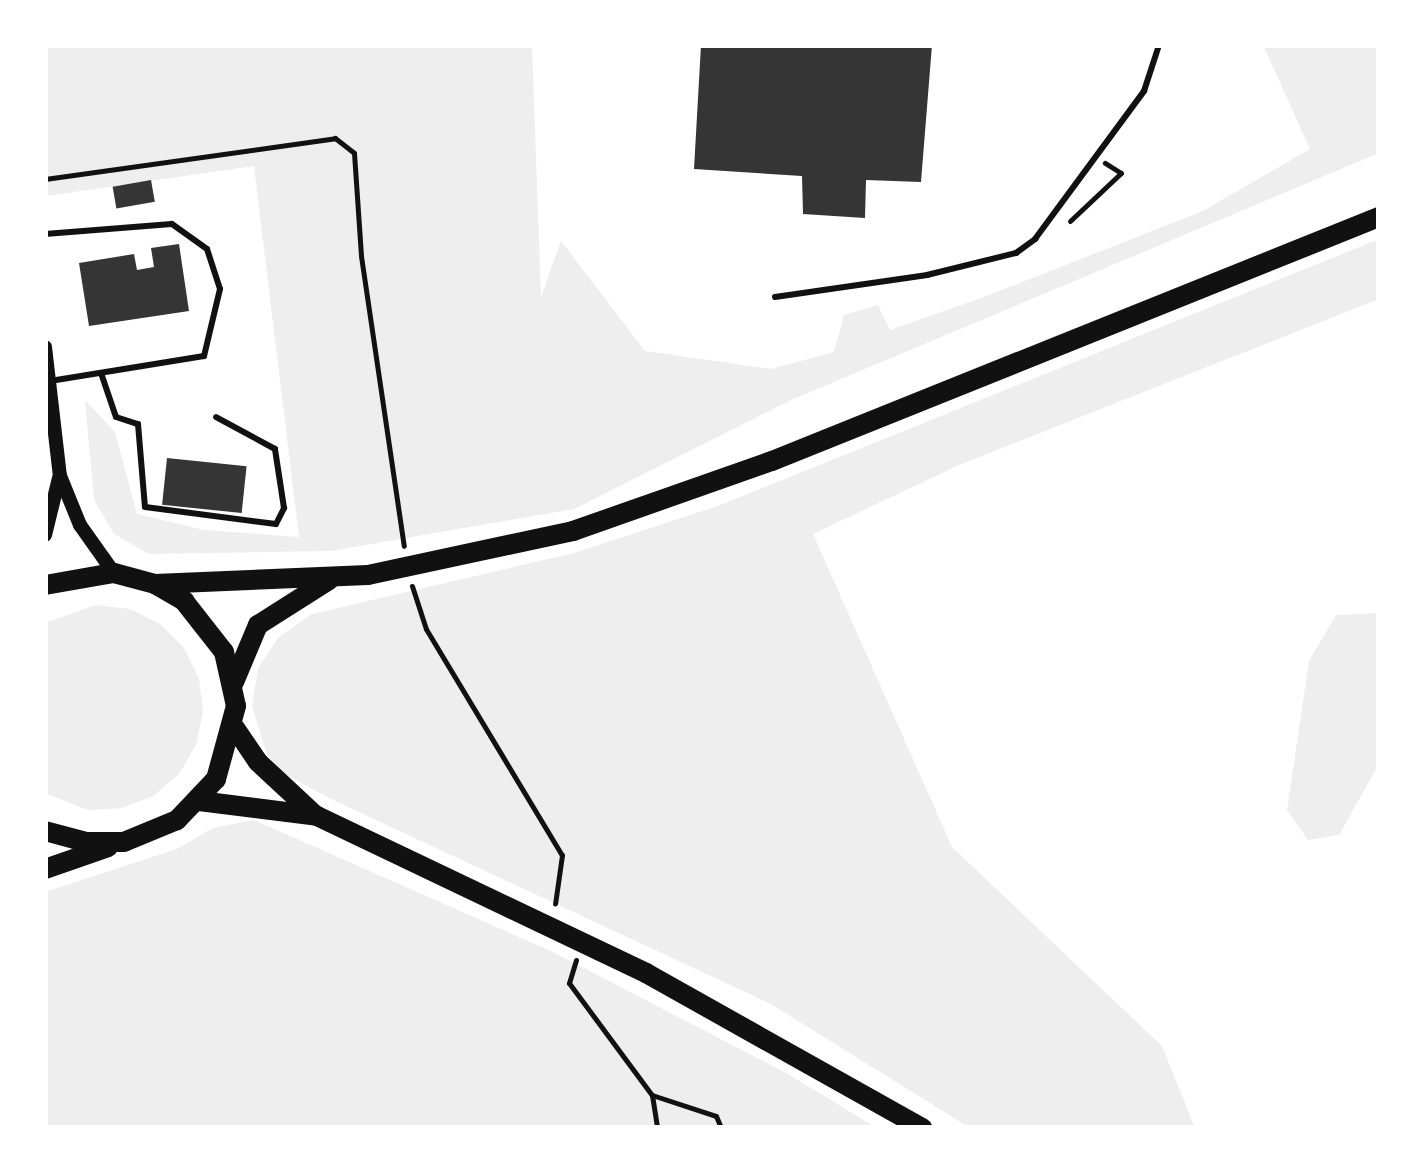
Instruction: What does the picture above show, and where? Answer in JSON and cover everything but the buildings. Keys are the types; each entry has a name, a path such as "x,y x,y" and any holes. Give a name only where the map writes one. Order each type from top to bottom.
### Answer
{"highway":[{"path":"45,585 114,574 155,584 331,579 407,567 572,531 667,502 1379,217"},
{"path":"45,869 164,826 199,801 222,767 234,728 234,684 258,625 331,579"},
{"path":"155,584 207,624 234,684"},
{"path":"234,728 278,784 317,816 646,973 922,1128"},
{"path":"199,801 317,816"},
{"path":"45,831 86,842 124,842"}],"street":[{"path":"45,346 60,476 80,524 114,574"},
{"path":"45,536 60,476"}],"lane":[{"path":"775,298 927,275 1016,253 1035,239 1144,90 1159,45"},
{"path":"45,234 172,224 190,232 215,266 218,312 204,356 50,380"},
{"path":"101,373 116,417 138,424 146,507 276,524 284,508 275,450 216,417"}],"path":[{"path":"45,179 334,138 354,153 361,256 407,567 426,629 562,855 560,888 548,926"},
{"path":"568,982 652,1095 657,1128"},
{"path":"652,1095 716,1116 721,1128"}],"shaded area":[{"path":"45,45 532,45 541,297 561,241 645,351 771,369 834,352 844,315 878,305 890,330 984,297 1203,211 1310,149 1263,45 1379,45 1379,153 791,400 574,509 331,551 149,554 114,534 94,500 85,400 115,432 137,514 204,530 299,537 254,166 46,196"},
{"path":"1379,239 1379,299 959,465 813,534 952,847 1162,1046 1195,1128 970,1128 771,1004 331,799 286,775 267,755 252,706 258,668 279,637 312,614 574,553 718,506"},
{"path":"96,605 130,609 160,624 184,648 199,679 203,712 196,745 179,774 153,796 122,808 88,810 45,793 45,623"},
{"path":"1379,613 1379,764 1339,835 1308,840 1287,810 1309,661 1336,615"},
{"path":"254,820 555,953 786,1073 877,1128 45,1128 45,892 177,849 213,828"}]}
